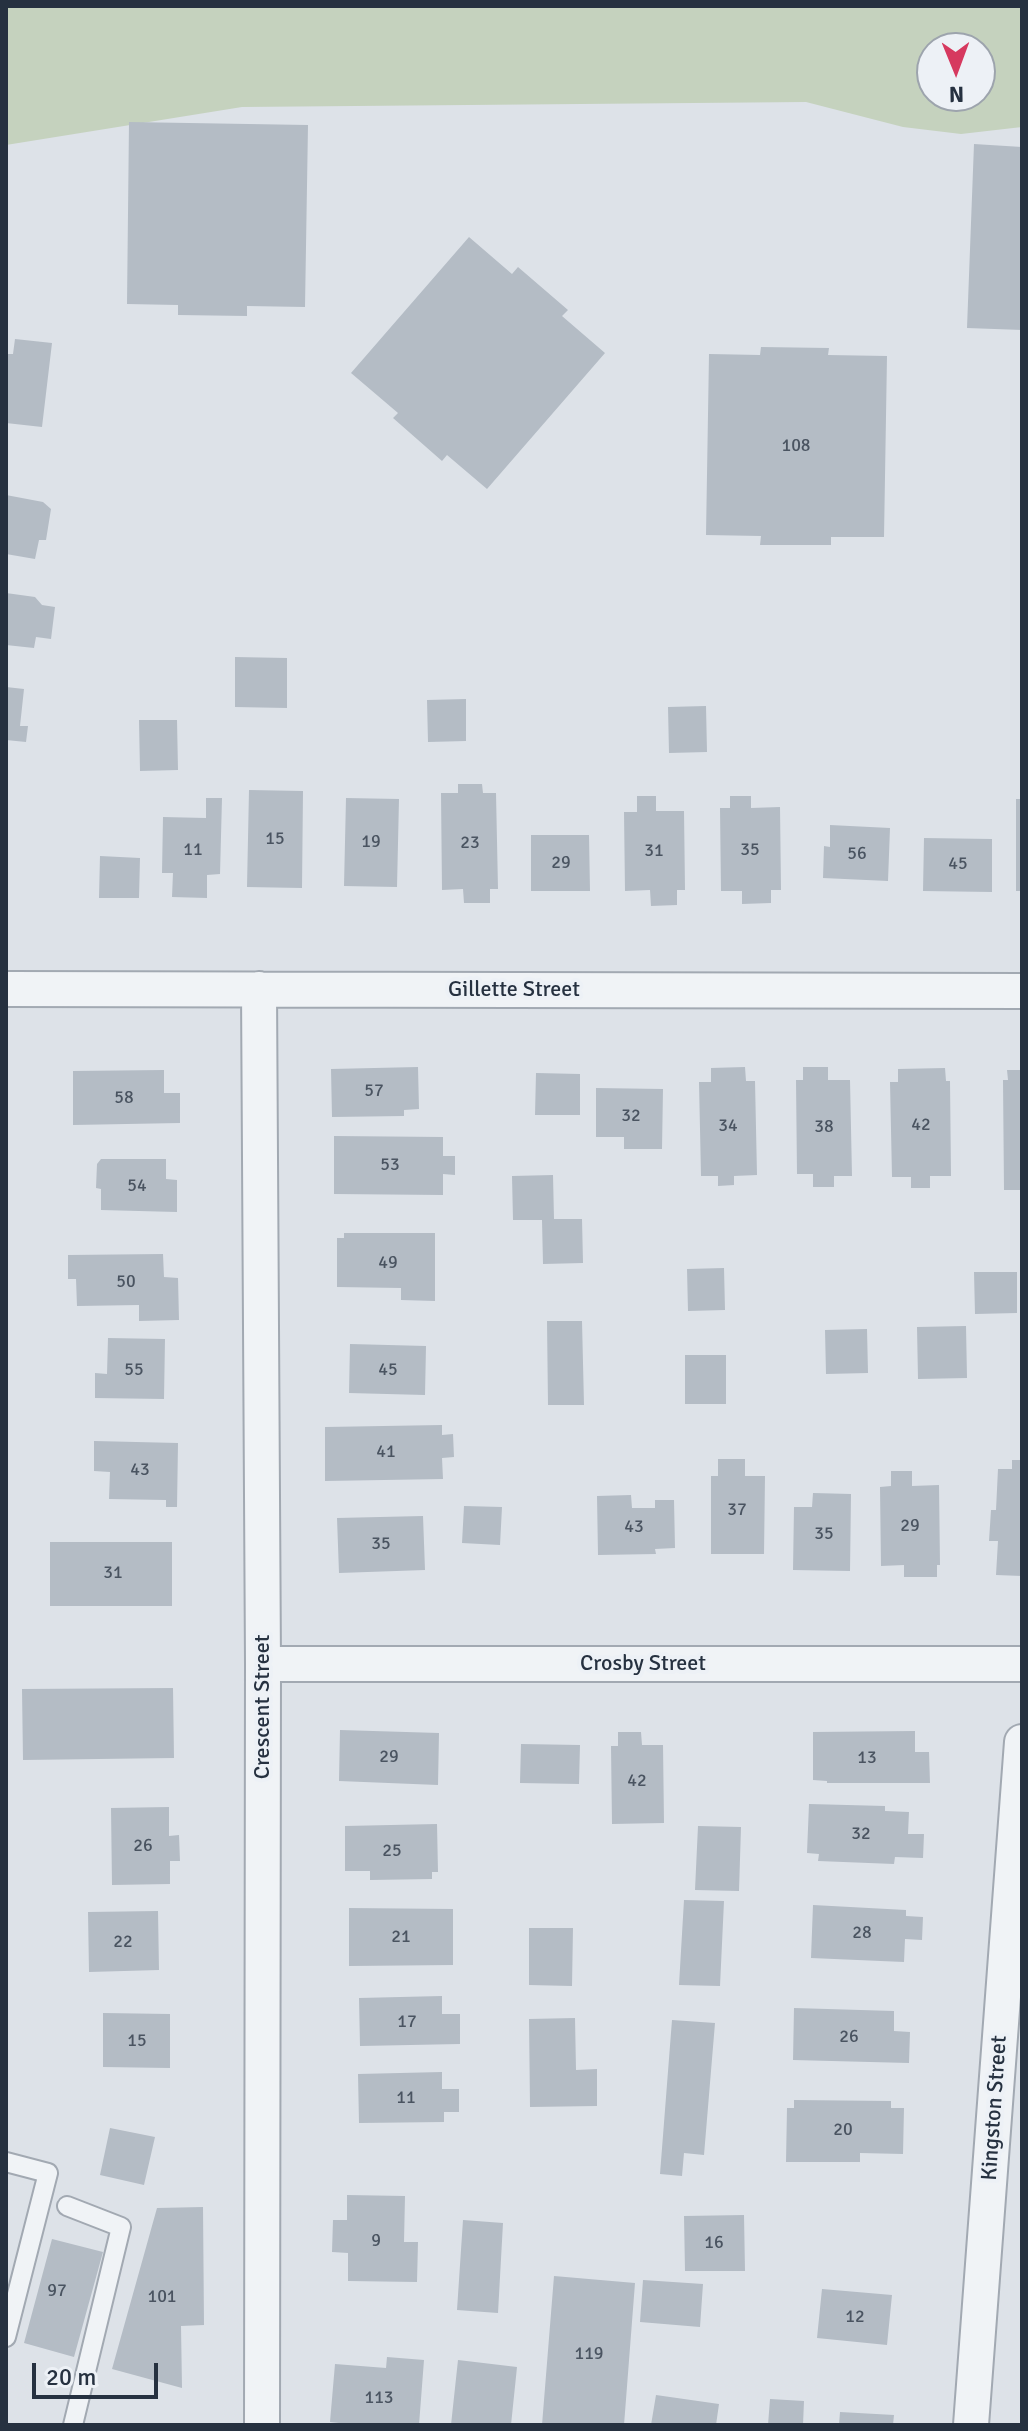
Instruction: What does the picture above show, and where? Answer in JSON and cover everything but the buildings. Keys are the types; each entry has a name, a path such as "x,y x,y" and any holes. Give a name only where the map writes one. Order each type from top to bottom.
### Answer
{"street":[{"name":"Gillette Street","path":"6,989 1022,991"},
{"name":"Crescent Street","path":"259,989 263,1664 262,2425"},
{"name":"Crosby Street","path":"263,1664 1022,1664"},
{"name":"Kingston Street","path":"971,2425 1022,1742"}],"lane":[{"path":"6,2162 48,2173 6,2337"},
{"path":"67,2206 121,2227 73,2425"}],"green space":[{"path":"6,6 1022,6 1022,127 961,134 903,127 806,102 242,107 6,145"}]}
